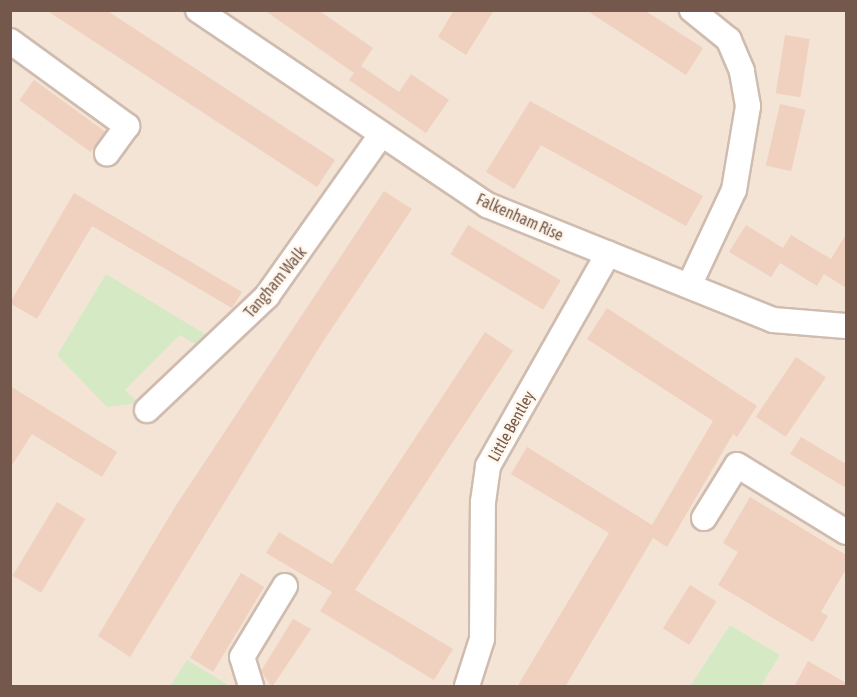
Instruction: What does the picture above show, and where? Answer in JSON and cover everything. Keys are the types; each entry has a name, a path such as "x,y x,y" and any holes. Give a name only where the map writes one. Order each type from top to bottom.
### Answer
{"street":[{"name":"Falkenham Rise","path":"198,10 487,205 773,320 846,326"},
{"path":"688,286 720,227 744,151 748,106 742,71 729,40 692,10"},
{"path":"10,41 126,126 107,154"},
{"name":"Tangham Walk","path":"147,410 267,296 381,135"},
{"name":"Little Bentley","path":"467,687 482,639 483,502 488,466 608,254"},
{"path":"704,518 737,465 846,532"},
{"path":"251,687 242,657 285,586"}],"shaded area":[{"path":"10,11 846,11 846,686 761,686 780,655 730,625 690,686 230,686 187,661 170,686 11,686","holes":["106,274 180,335 124,390 138,403 57,355"]}],"green space":[{"path":"106,274 208,336 199,346 180,335 125,390 139,403 107,407 57,355"},
{"path":"730,625 780,655 761,686 690,686"},
{"path":"187,660 230,686 170,686"}],"building":[{"path":"46,10 106,10 335,160 317,187"},
{"path":"264,10 318,10 373,48 361,66 399,92 411,74 449,100 426,133 349,80 354,73"},
{"path":"454,10 494,10 466,55 438,37"},
{"path":"586,10 644,10 703,48 686,75"},
{"path":"785,35 810,39 800,97 776,93"},
{"path":"34,80 105,132 90,152 19,100"},
{"path":"530,101 703,196 686,226 541,145 514,189 486,172"},
{"path":"780,104 805,110 791,171 766,165"},
{"path":"384,191 412,209 322,343 130,657 98,636 175,507"},
{"path":"74,193 242,292 232,308 92,226 37,319 10,303"},
{"path":"468,225 561,281 543,310 450,254"},
{"path":"746,225 783,248 791,235 831,259 846,234 846,288 824,274 817,286 780,263 771,277 729,252"},
{"path":"607,308 757,406 737,437 733,434 667,547 653,538 565,687 517,687 609,533 511,474 527,447 652,525 713,421 587,339"},
{"path":"485,332 513,351 355,590 453,649 434,680 320,611 332,592 266,553 279,532 332,564"},
{"path":"796,357 826,377 786,437 756,417"},
{"path":"10,386 117,452 102,477 32,434 10,468"},
{"path":"801,437 846,464 846,488 790,454"},
{"path":"750,497 846,555 846,569 821,612 828,616 813,642 718,585 738,552 723,543"},
{"path":"57,502 85,519 41,593 13,576"},
{"path":"241,573 264,587 213,672 190,658"},
{"path":"690,585 716,601 689,645 663,628"},
{"path":"293,619 311,629 272,687 261,671"},
{"path":"808,661 846,683 846,687 794,687"}]}
